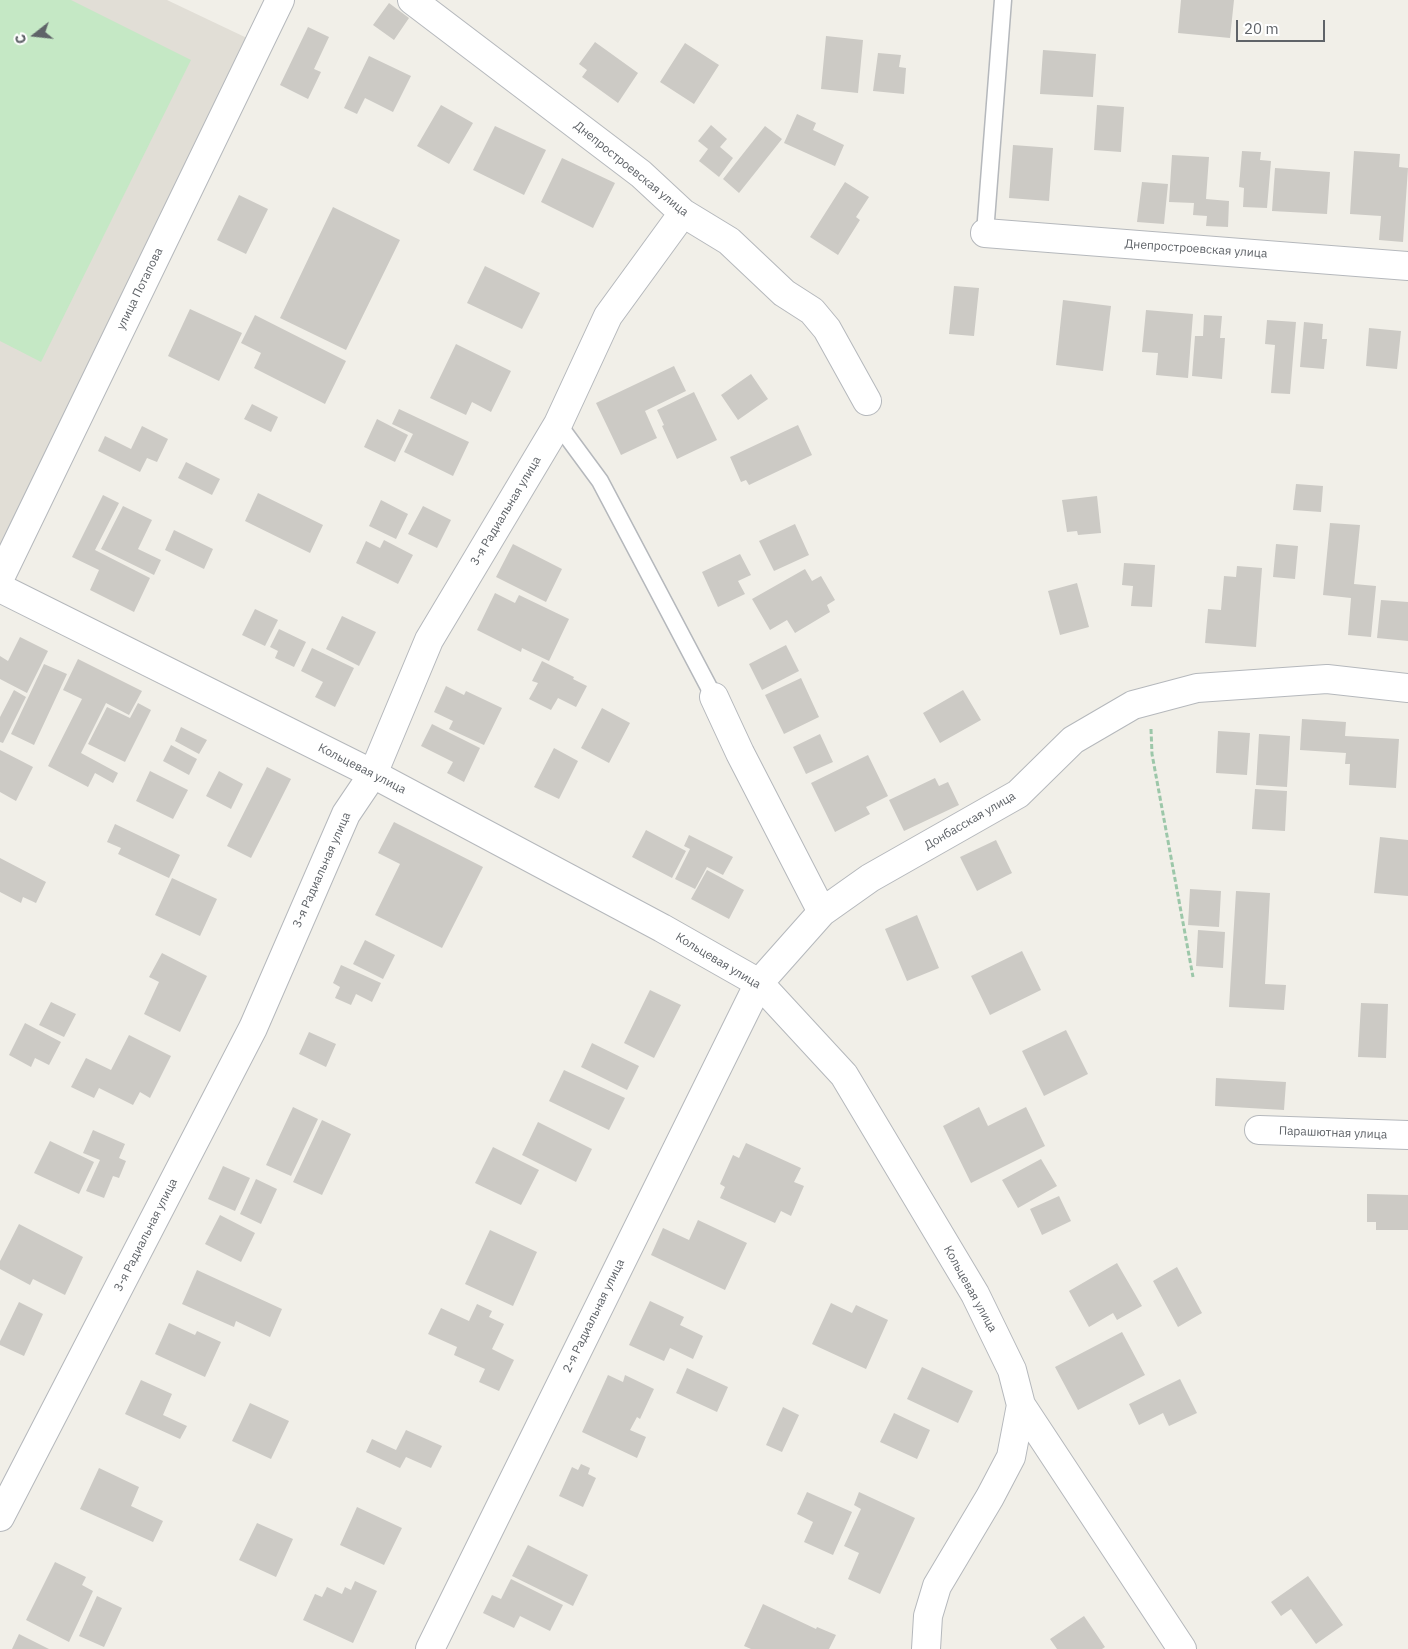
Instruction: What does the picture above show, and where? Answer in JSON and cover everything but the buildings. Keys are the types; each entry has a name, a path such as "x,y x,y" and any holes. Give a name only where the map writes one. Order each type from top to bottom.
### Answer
{"street":[{"name":"улица Потапова","path":"0,578 280,0"},
{"name":"Днепростроевская улица","path":"412,0 641,174 683,213 729,241 784,293 812,311 826,329 867,401"},
{"name":"3-я Радиальная улица","path":"0,1517 253,1028 346,814 373,774 428,640 558,424 608,316 683,213"},
{"name":"Днепростроевская улица","path":"985,233 1408,266"},
{"name":"Кольцевая улица","path":"0,588 373,774 662,928 759,983 844,1075 975,1294 1012,1370 1021,1404 1182,1649"},
{"name":"Донбасская улица","path":"759,983 822,912 870,878 1018,794 1073,740 1133,705 1197,688 1328,679 1408,688"},
{"path":"714,697 740,753 822,912"},
{"name":"2-я Радиальная улица","path":"430,1649 759,983"},
{"name":"Парашютная улица","path":"1259,1130 1408,1136"},
{"path":"926,1649 928,1616 937,1586 1012,1457 1021,1404"}],"lane":[{"path":"985,233 1003,0"},
{"path":"558,424 600,481 714,697"}],"path":[{"path":"1149,701 1152,754 1193,977"}],"shaded area":[{"path":"0,0 167,0 249,39 0,552"}],"green space":[{"path":"0,0 71,0 191,60 41,362 0,341"}]}
